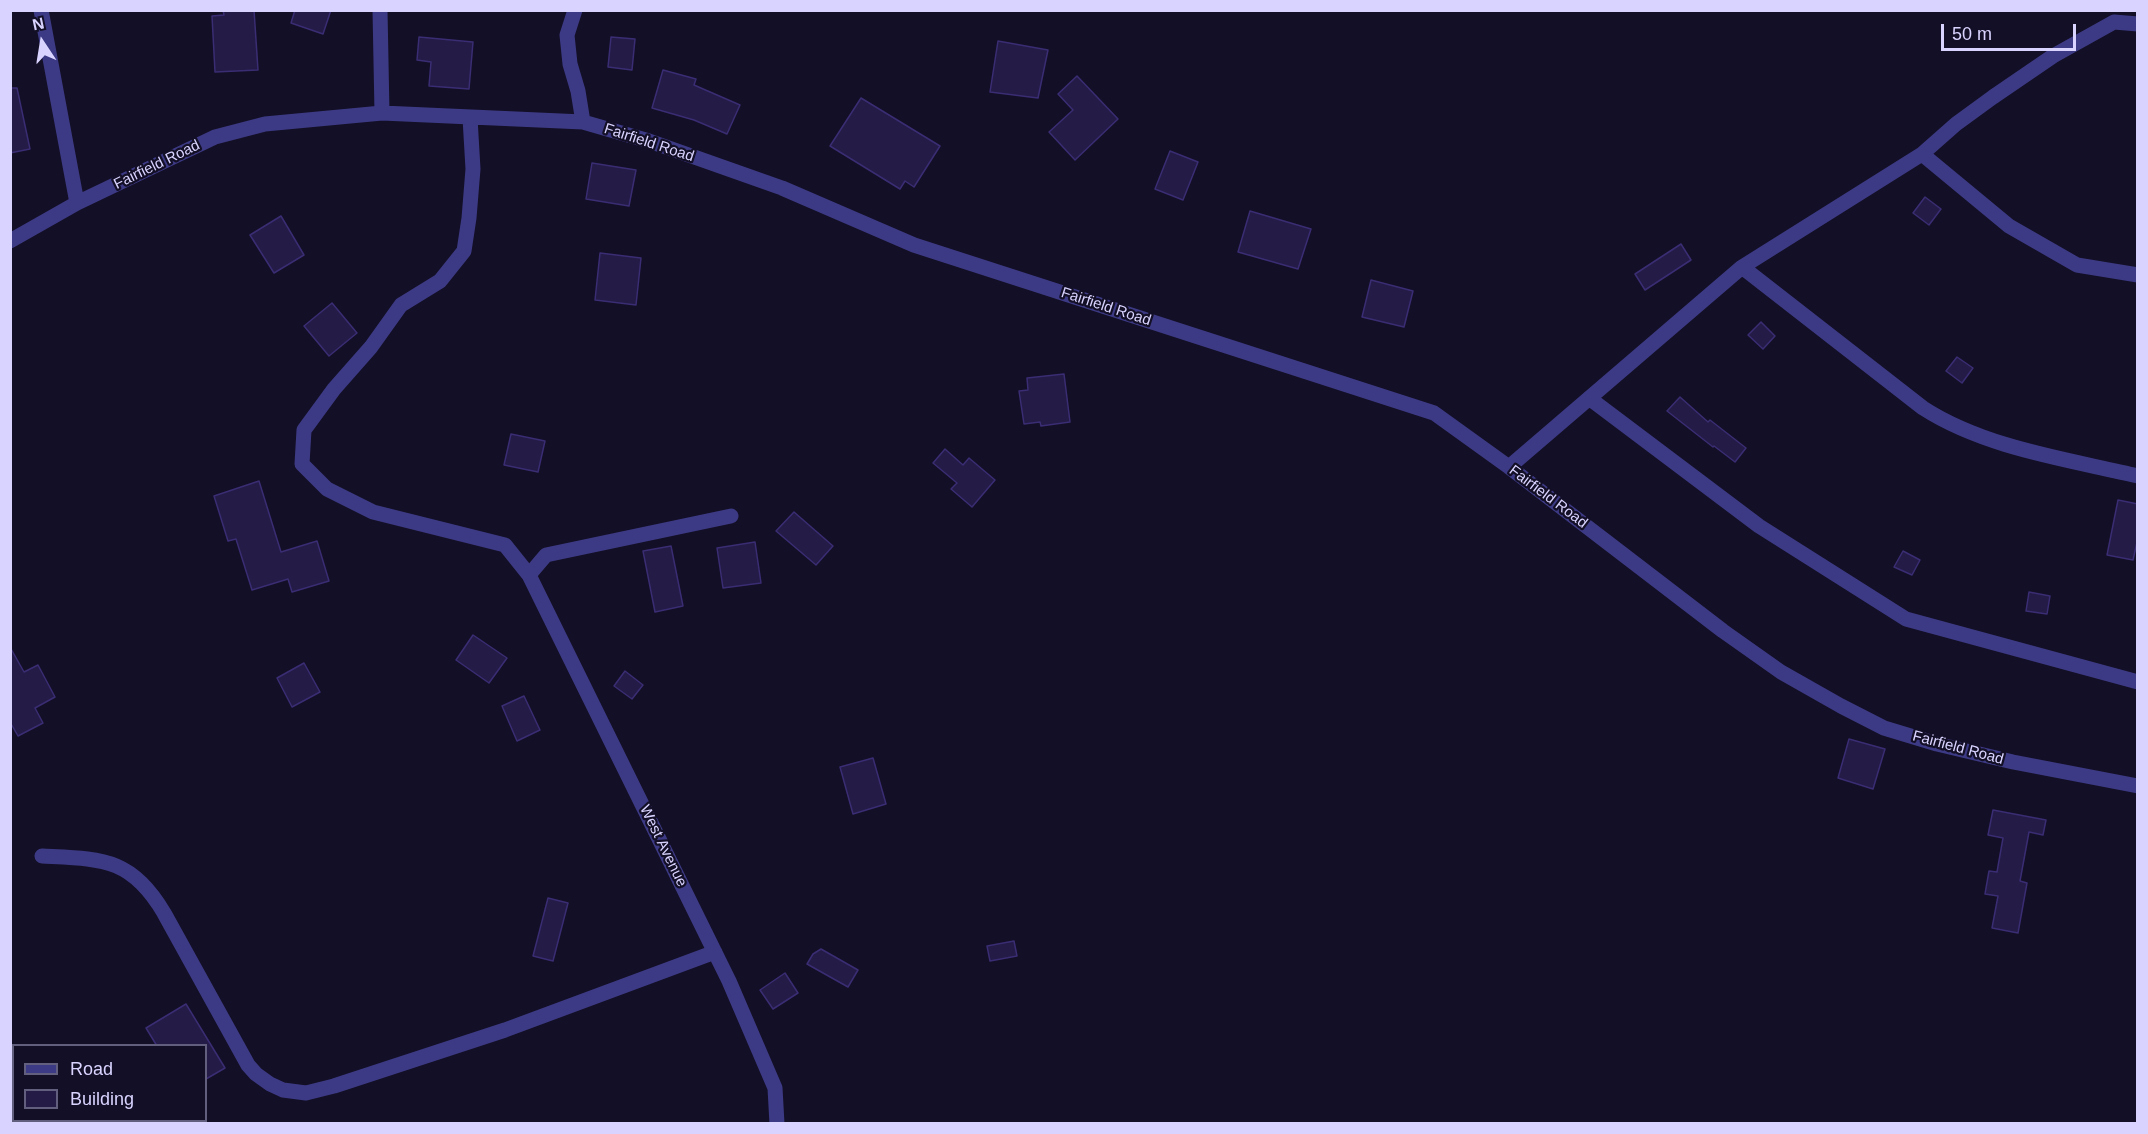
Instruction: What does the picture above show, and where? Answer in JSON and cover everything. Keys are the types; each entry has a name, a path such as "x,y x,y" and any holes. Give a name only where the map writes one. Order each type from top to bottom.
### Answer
{"street":[{"path":"41,10 77,203"},
{"path":"380,10 382,113"},
{"path":"575,10 567,35 570,64 578,91 583,122"},
{"path":"1509,467 1742,267 1922,154 1975,110 2054,56 2114,22 2138,24"},
{"name":"Fairfield Road","path":"10,241 77,203 215,137 265,124 382,113 583,122 649,141 783,188 914,245 1434,413 1509,467 1723,631 1781,672 1841,706 1884,728 1937,744 2013,762 2138,786"},
{"name":"West Avenue","path":"470,118 473,169 464,251 440,281 401,305 371,347 334,389 304,430 302,464 327,489 373,512 505,545 529,575 716,952 775,1088 777,1124"},
{"path":"1922,154 2009,226 2077,265 2138,275"},
{"path":"1742,267 1923,408 1945,422 1995,442 2138,476"},
{"path":"1589,398 1759,526 1906,619 2138,682"},
{"path":"529,575 546,555 731,516"},
{"path":"42,856 94,859 111,863 139,879 153,893 248,1065 270,1084 283,1090 306,1093 334,1086 505,1030 716,952"}],"building":[{"path":"223,10 254,10 258,70 215,72 212,16 224,15"},
{"path":"295,10 331,10 323,34 291,23"},
{"path":"419,37 473,42 469,89 429,86 431,62 417,60"},
{"path":"611,37 635,39 632,70 608,67"},
{"path":"998,41 1048,50 1038,98 990,92"},
{"path":"663,70 696,79 694,85 740,105 727,134 694,120 652,108"},
{"path":"1077,76 1118,119 1075,160 1049,132 1073,110 1058,94"},
{"path":"10,88 17,88 30,149 10,153"},
{"path":"861,98 940,146 914,187 905,181 900,189 830,146"},
{"path":"1170,151 1198,162 1183,200 1155,189"},
{"path":"592,163 636,170 629,206 586,199"},
{"path":"1925,197 1941,209 1929,225 1913,213"},
{"path":"1250,211 1311,229 1298,269 1238,252"},
{"path":"281,216 304,255 274,273 250,235"},
{"path":"1681,244 1691,260 1645,290 1635,274"},
{"path":"600,253 641,258 636,305 595,300"},
{"path":"1371,280 1413,291 1404,327 1362,317"},
{"path":"332,303 357,333 329,356 304,326"},
{"path":"1761,322 1775,336 1763,349 1748,335"},
{"path":"1957,357 1973,368 1962,383 1946,371"},
{"path":"1064,374 1070,422 1041,426 1040,422 1024,424 1019,391 1028,390 1027,378"},
{"path":"1680,397 1708,422 1710,420 1746,448 1735,462 1667,411"},
{"path":"511,434 545,441 538,472 504,465"},
{"path":"945,449 963,465 969,458 995,480 972,507 951,489 957,483 933,463"},
{"path":"259,481 281,552 317,541 329,581 292,592 288,579 252,590 236,539 228,541 214,496"},
{"path":"2118,500 2138,504 2138,538 2133,560 2107,555"},
{"path":"794,512 833,546 816,565 776,531"},
{"path":"755,542 761,583 723,588 717,548"},
{"path":"671,546 683,606 655,612 643,551"},
{"path":"1903,551 1920,560 1912,575 1894,567"},
{"path":"2029,592 2050,596 2047,614 2026,611"},
{"path":"473,635 507,658 489,683 456,660"},
{"path":"10,647 24,672 38,665 55,697 35,708 43,723 18,736 10,722"},
{"path":"304,663 320,692 292,707 277,678"},
{"path":"625,671 643,685 632,699 614,686"},
{"path":"524,696 540,730 517,741 502,706"},
{"path":"1849,739 1885,749 1873,789 1838,778"},
{"path":"873,758 886,804 853,814 840,767"},
{"path":"1993,810 2046,820 2043,835 2029,832 2020,881 2027,883 2018,933 1992,928 1998,896 1985,894 1989,871 1997,872 2003,838 1988,835"},
{"path":"548,898 568,903 553,961 533,956"},
{"path":"1014,941 1017,956 990,961 987,946"},
{"path":"821,949 858,970 848,987 807,964 813,954"},
{"path":"785,973 798,993 773,1009 760,990"},
{"path":"186,1004 225,1068 207,1078 207,1044 156,1044 146,1028"}]}
